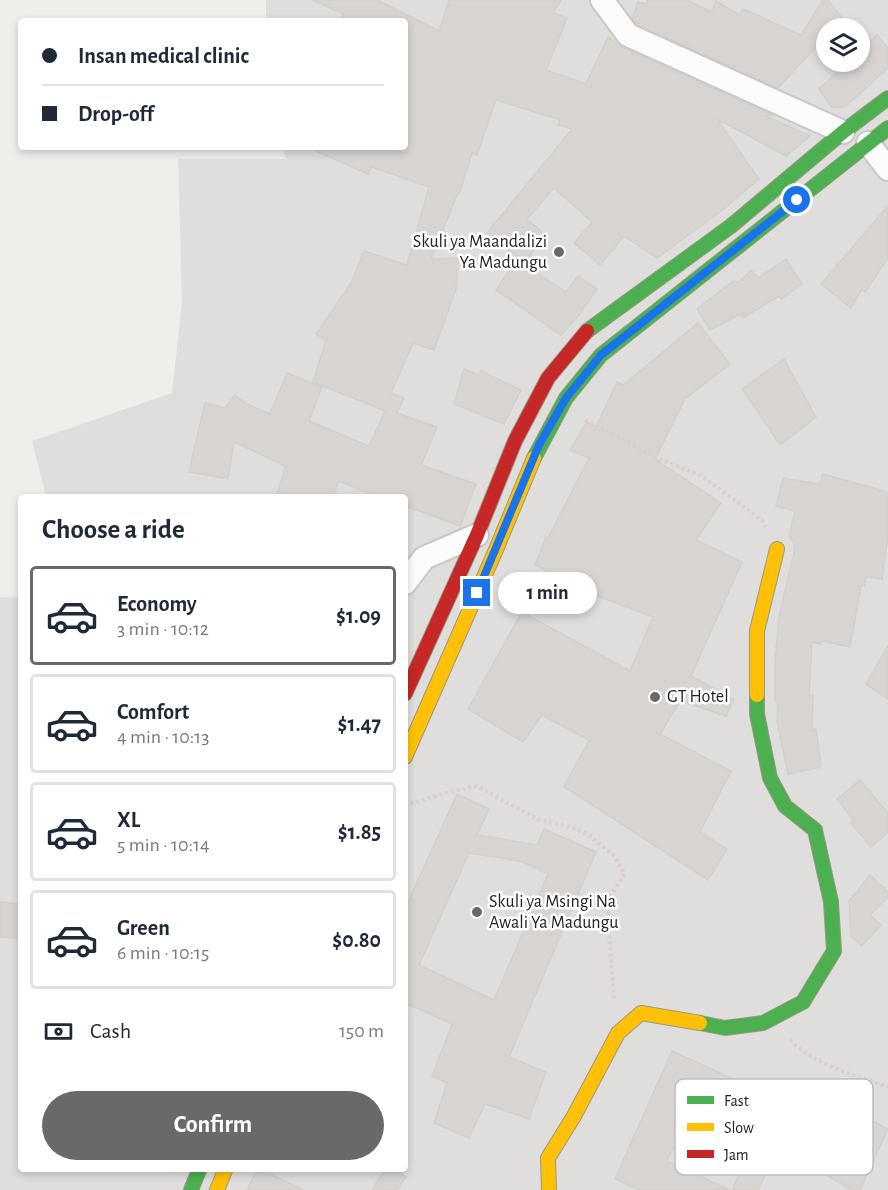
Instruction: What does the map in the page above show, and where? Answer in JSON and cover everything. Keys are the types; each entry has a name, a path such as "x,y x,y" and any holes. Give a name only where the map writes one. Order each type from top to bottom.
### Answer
{"main road":[{"path":"408,687 477,535 515,441 549,378 587,331 731,226 843,132 888,98"},
{"path":"408,750 539,445 562,405 601,355 888,128"},
{"path":"549,1190 548,1158 574,1116 618,1033 641,1013 724,1028 762,1023 803,1002 834,951 831,902 815,830 785,806 770,778 757,714 757,631 777,549"},
{"path":"191,1190 198,1172"},
{"path":"217,1190 224,1172"}],"street":[{"path":"602,0 628,35 843,132"},
{"path":"868,143 888,168"},
{"path":"408,579 424,558 477,535"}],"path":[{"path":"562,405 580,417 662,460 700,475 762,520 777,549"},
{"path":"408,801 413,803 477,786 539,820 568,826 589,835 614,856 624,874 610,896 608,915 618,1033"},
{"path":"777,1015 787,1036 798,1048 817,1060 867,1079"},
{"path":"873,1081 888,1087"}],"shaded area":[{"path":"266,0 888,0 888,1190 0,1190 0,597 18,598 18,1172 408,1172 408,494 45,494 32,441 172,393 182,302 178,159 286,159 283,150 408,150 408,18 266,18"}],"building":[{"path":"312,0 377,0 439,31 449,0 561,0 553,13 567,18 546,70 586,84 608,37 622,47 772,115 766,116 810,136 786,156 717,119 759,179 720,212 657,258 624,236 600,265 574,243 592,222 554,188 527,219 546,235 524,263 487,233 572,129 558,125 560,120 496,100 477,155 472,153 460,193 458,193 431,259 458,258 456,289 434,350 413,343 391,393 404,398 397,413 437,427 421,465 476,484 460,526 408,507 408,494 370,494 339,481 334,494 277,494 286,466 234,442 228,479 189,472 205,403 225,408 235,395 247,404 270,414 287,373 322,387 309,421 369,446 385,411 313,382 326,340 316,334 352,281 364,251 407,265 429,187 372,167 368,174 314,150 408,150 408,18 342,18 344,14"},
{"path":"648,0 687,0 711,12 716,1 740,15 743,9 801,35 823,0 828,0 842,18 816,18 816,47 778,88 637,24 632,18 638,2 646,4"},
{"path":"877,35 888,48 888,68 845,107 832,108 819,89 837,72 870,72 870,42"},
{"path":"888,206 888,258 865,292 862,289 851,308 821,284"},
{"path":"517,259 566,292 578,276 597,289 579,315 561,335 496,290"},
{"path":"786,259 802,284 781,299 779,296 743,318 741,314 710,330 697,309 733,281 739,282 751,270 758,278"},
{"path":"698,323 730,364 685,399 655,459 721,503 696,540 742,562 691,676 734,699 726,716 680,701 660,734 731,771 700,832 727,849 708,880 564,787 589,740 542,715 523,742 468,709 522,612 630,671 653,617 569,585 570,583 535,565 546,537 548,538 589,458 570,450 587,422 596,427 617,382 623,385"},
{"path":"784,359 816,417 780,445 742,389"},
{"path":"464,369 479,375 481,371 521,390 504,424 454,404"},
{"path":"823,474 888,492 888,536 882,579 866,577 865,586 861,586 850,647 822,641 821,644 812,642 809,696 813,696 812,730 816,729 821,767 788,774 777,721 775,662 779,616 794,553 794,543 789,536 795,511 776,506 783,478 820,484"},
{"path":"888,646 888,699 866,684"},
{"path":"860,780 888,813 888,832 871,847 851,823 854,821 837,799"},
{"path":"457,794 489,809 477,835 537,845 544,829 596,852 509,1057 546,1072 529,1119 485,1104 469,1138 434,1123 447,1083 432,1076 452,1024 408,1004 408,902","holes":["469,853 520,861 548,874 494,1000 419,965"]},
{"path":"870,875 888,892 888,897 870,915 881,925 862,946 851,936 849,901"},
{"path":"0,902 18,904 18,938 0,937"},
{"path":"672,1051 733,1079 675,1079 675,1144 667,1161 675,1165 675,1175 697,1175 730,1190 639,1190 615,1179"},
{"path":"873,1121 888,1129 873,1162"},
{"path":"256,1172 266,1172 303,1190 247,1190"},
{"path":"383,1172 398,1172 406,1177 397,1190 372,1190"},
{"path":"738,1175 765,1175 758,1190 733,1190"},
{"path":"826,1175 867,1175 860,1190 852,1190"}],"traffic: fast":[{"path":"587,331 731,226 843,132 888,98"},
{"path":"534,458 566,398 601,355 888,128"},
{"path":"700,1023 725,1028 763,1023 803,1002 834,951 831,902 815,830 785,806 770,778 757,714 757,695"},
{"path":"191,1190 198,1172"}],"traffic: slow":[{"path":"408,750 534,458"},
{"path":"757,695 757,631 777,549"},
{"path":"549,1190 548,1158 574,1116 618,1033 641,1013 700,1023"},
{"path":"217,1190 224,1172"}],"traffic: jam":[{"path":"408,687 477,535 515,441 548,378 587,331"}],"place":[{"name":"Skuli ya Maandalizi Ya Madungu","path":"559,252"},
{"name":"GT Hotel","path":"655,697"},
{"name":"Skuli ya Msingi Na Awali Ya Madungu","path":"477,912"}],"route":[{"path":"477,593 539,445 566,398 601,355 797,200"}]}
